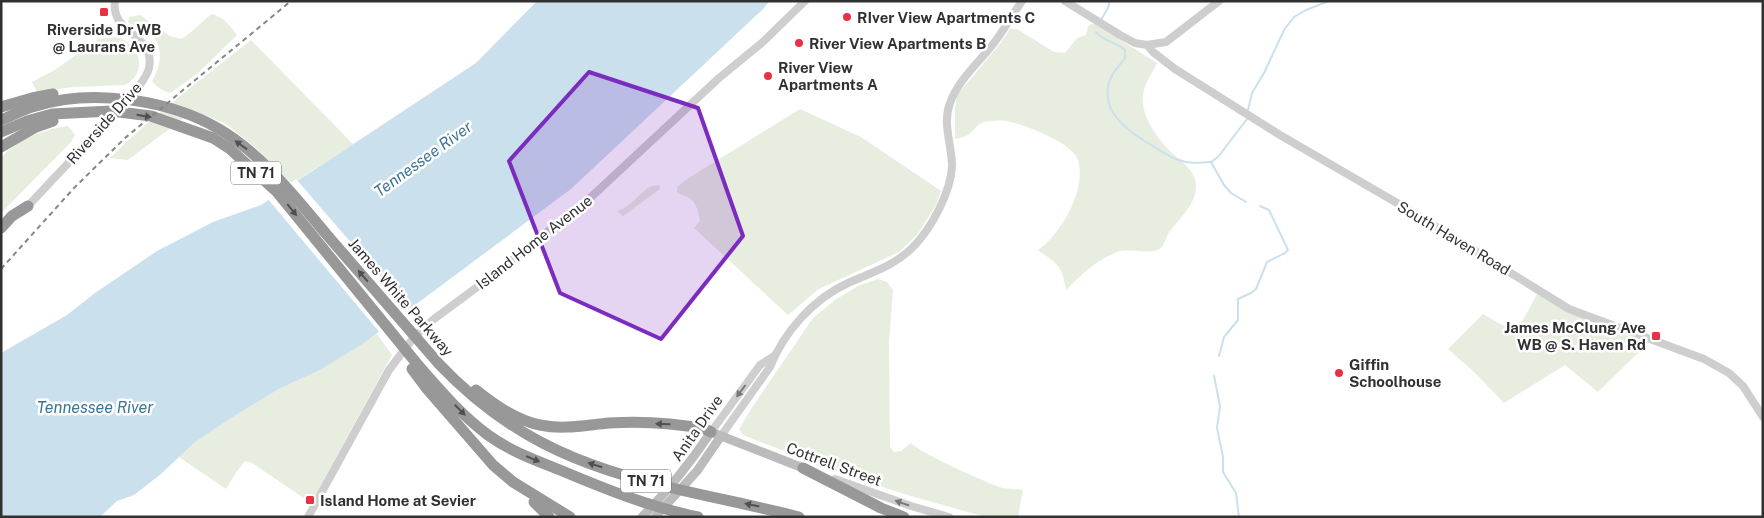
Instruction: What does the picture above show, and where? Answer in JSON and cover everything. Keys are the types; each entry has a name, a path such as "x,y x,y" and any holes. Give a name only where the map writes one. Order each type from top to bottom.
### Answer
{"highway":[{"path":"1,107 32,98 61,93 74,92 93,98"},
{"name":"James White Parkway","path":"1,120 49,102 93,98 151,103 191,115 220,130 253,154 287,188 452,378 476,400 575,458 639,479 799,517"},
{"name":"James White Parkway","path":"1,132 27,121 52,114 111,111 151,116 213,138 230,149 277,192 381,321 442,392 470,420 490,436 506,447 607,490 698,517"},
{"path":"1,147 36,127 78,112"},
{"path":"1,228 12,216 28,206"},
{"path":"381,321 427,389 493,465 550,517"},
{"path":"504,415 555,428 612,423 668,424 706,429 716,434"},
{"path":"803,468 881,508 904,517"},
{"path":"513,482 570,517"}],"main road":[{"name":"Cottrell Street","path":"716,434 803,468"},
{"name":"Anita Drive","path":"642,517 661,498 716,434"},
{"name":"Anita Drive","path":"655,517 697,471 716,434"}],"street":[{"name":"Riverside Drive","path":"1,234 135,92 147,74 150,62 147,49 140,39 118,21 114,9 115,1"},
{"name":"Island Home Avenue","path":"308,517 389,370 414,337 434,319 589,199 719,78 764,41 805,1"},
{"name":"Anita Drive","path":"716,434 760,366 774,356 808,310 820,300 847,284 890,266 912,248 922,236 936,215 946,191 952,166 947,118 949,105 966,74 998,38 1022,1"},
{"path":"1065,1 1125,38 1135,43 1147,45 1166,42 1219,1"},
{"name":"South Haven Road","path":"1147,45 1175,69 1280,135 1404,207 1569,309 1704,359 1724,370 1743,386 1763,417"},
{"name":"Cottrell Street","path":"803,468 911,506 949,517"}],"highlighted area":[{"path":"589,72 698,108 743,236 661,339 560,293 509,161"}],"green space":[{"path":"212,14 226,22 237,35 199,72 171,93 160,89 152,81 158,69 160,56 157,43 149,33 128,22 129,17 140,15 170,36 181,39"},
{"path":"1091,24 1095,24 1157,63 1144,90 1143,106 1145,113 1152,129 1162,142 1193,174 1196,186 1190,206 1168,234 1161,248 1152,251 1128,250 1109,255 1089,268 1066,290 1061,270 1038,250 1055,233 1070,210 1079,184 1078,160 1067,147 1058,141 1047,135 1007,121 984,122 968,135 955,139 955,108 957,95 1010,29 1017,29 1054,52 1065,53 1077,38 1086,35"},
{"path":"115,37 130,44 138,58 139,66 137,73 125,85 73,87 37,92 32,82 53,71 99,39"},
{"path":"251,40 353,144 292,184 258,150 225,123 193,111 128,160 110,158 161,112"},
{"path":"800,109 861,137 941,191 936,205 917,235 899,252 819,289 788,315 694,228 700,221 697,208 692,200 677,192 677,187"},
{"path":"68,126 75,135 71,142 1,213 1,157 16,145 32,136"},
{"path":"659,185 660,189 623,216 617,211 623,209 648,188"},
{"path":"878,279 887,282 893,290 889,342 890,447 894,452 901,451 911,443 939,460 984,481 1003,488 1023,490 1018,517 986,517 914,497 867,482 779,449 743,435 739,429 813,318 835,300 858,286"},
{"path":"1537,294 1568,311 1637,340 1640,343 1640,351 1598,392 1565,365 1504,403 1448,349 1483,314 1516,333"},
{"path":"377,334 392,355 311,503 252,463 245,461 226,489 179,457 194,443 228,420 279,389 320,370"}],"water":[{"name":"Tennessee River","path":"537,1 770,1 571,189 364,343 320,370 279,389 228,420 194,443 161,474 134,495 117,501 100,517 1,517 1,353 67,315 95,293 157,251 213,222 261,205 476,63"}],"pier":[{"path":"296,179 411,312 381,334 267,198"}],"waterway":[{"path":"1101,20 1110,1"},
{"path":"1248,110 1252,93 1264,73 1284,30 1294,17 1329,1"},
{"path":"1096,32 1101,37 1125,50 1125,58 1112,76 1108,88 1108,98 1116,117 1131,131 1171,157 1180,161 1211,162 1224,185 1231,193 1246,202"},
{"path":"1211,162 1218,157 1247,119"},
{"path":"1219,356 1224,337 1238,320 1238,299 1256,289 1267,262 1288,250 1269,210 1260,206"},
{"path":"1214,376 1220,406 1217,428 1223,457 1223,472 1236,493 1239,517"}],"railway":[{"path":"1,269 74,188 125,138 291,1"}],"place":[{"name":"Riverside Dr WB @ Laurans Ave","path":"104,12"},
{"name":"RIver View Apartments C","path":"847,17"},
{"name":"River View Apartments B","path":"799,43"},
{"name":"River View Apartments A","path":"768,76"},
{"name":"James McClung Ave WB @ S. Haven Rd","path":"1656,336"},
{"name":"Giffin Schoolhouse","path":"1339,373"},
{"name":"Island Home at Sevier","path":"310,500"}]}
